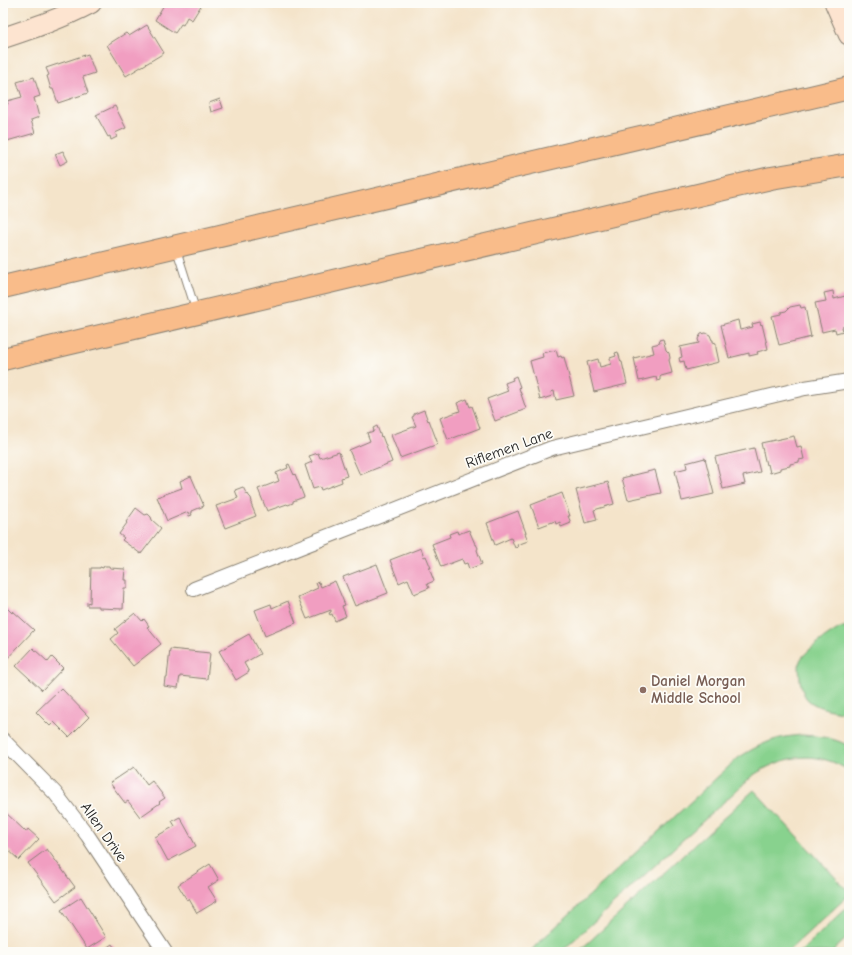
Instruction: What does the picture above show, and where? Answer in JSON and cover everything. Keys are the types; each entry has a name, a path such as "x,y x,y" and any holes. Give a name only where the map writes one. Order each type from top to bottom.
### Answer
{"highway":[{"path":"3,287 849,88"},
{"path":"3,359 771,178 849,165"}],"street":[{"path":"3,38 48,23 91,3"},
{"path":"835,3 848,32"},
{"name":"Riflemen Lane","path":"194,588 552,448 805,388 849,381"},
{"name":"Allen Drive","path":"3,740 55,794 83,830 166,952"}],"lane":[{"path":"176,247 196,313"}],"green space":[{"path":"849,626 849,713 822,708 808,700 802,688 799,669 800,661 806,653 824,638 840,628"},
{"path":"801,735 825,738 849,746 849,771 838,764 829,761 806,757 787,760 769,766 760,771 752,776 561,952 530,952 738,758 772,740"},
{"path":"754,790 849,892 849,895 787,952 578,952"},
{"path":"849,906 849,936 832,952 800,952"}],"building":[{"path":"165,3 202,4 192,20 187,17 183,25 181,24 175,33 155,20"},
{"path":"147,25 164,53 126,76 107,45 126,33 129,36"},
{"path":"88,54 95,73 83,77 88,93 58,103 53,89 51,89 47,76 49,75 46,68"},
{"path":"34,77 40,96 34,98 39,117 31,120 35,133 7,141 3,125 3,106 8,104 7,101 22,97 17,82"},
{"path":"220,99 223,108 211,112 209,103"},
{"path":"115,106 126,128 115,133 117,137 111,140 110,136 108,137 96,115"},
{"path":"63,151 68,161 60,165 55,154"},
{"path":"833,291 834,299 849,295 849,326 842,327 843,331 836,333 835,329 822,332 815,303 826,301 824,293"},
{"path":"800,305 801,308 805,307 811,337 779,345 772,316 781,314 781,312 786,311 790,307"},
{"path":"738,320 740,330 753,327 752,324 760,322 761,325 762,324 768,349 757,352 758,354 749,356 749,353 729,358 721,325"},
{"path":"706,333 710,335 713,342 716,343 719,362 686,370 684,361 680,362 679,358 682,357 680,347 699,343 698,339 701,334"},
{"path":"663,339 666,350 669,353 672,373 661,376 660,380 657,381 656,377 639,381 634,358 654,353 652,345 660,343 659,340"},
{"path":"556,350 558,357 564,357 574,396 556,400 554,391 551,392 552,396 540,400 530,361 543,357 542,353"},
{"path":"618,352 627,384 594,392 587,362 598,359 600,367 611,364 610,358 616,356 615,353"},
{"path":"516,376 526,409 495,421 487,399 508,391 505,383 513,380 512,378"},
{"path":"467,399 470,407 472,406 480,428 448,440 440,418 460,411 457,403"},
{"path":"424,410 438,444 400,458 391,435 416,426 412,417 414,414"},
{"path":"377,426 392,462 360,475 349,450 370,441 367,433 374,431 373,428"},
{"path":"794,436 797,447 801,446 804,459 770,473 768,464 766,465 761,443"},
{"path":"754,448 760,472 743,476 745,484 723,489 715,457"},
{"path":"339,452 347,476 341,478 342,482 321,490 320,487 313,489 305,465 312,462 309,456 318,453 320,458"},
{"path":"705,458 714,494 682,501 675,471 687,468 686,463"},
{"path":"289,464 294,475 295,474 304,497 293,501 293,503 288,505 287,504 267,511 258,489 279,481 276,473 288,468 287,465"},
{"path":"655,470 661,493 628,500 622,478"},
{"path":"191,476 204,506 192,511 192,515 189,516 188,512 167,521 157,497 182,488 180,481"},
{"path":"608,482 614,504 594,510 597,520 585,523 576,490"},
{"path":"243,487 247,495 248,494 251,498 251,504 256,516 225,528 216,506 238,498 235,490"},
{"path":"562,493 571,523 561,527 560,522 556,524 555,521 539,527 531,505"},
{"path":"136,508 145,515 148,514 161,528 141,554 122,540 124,538 119,534"},
{"path":"518,511 528,541 517,545 518,547 515,548 511,538 495,545 487,523"},
{"path":"469,530 478,548 477,550 482,564 469,569 467,563 464,564 462,559 441,567 432,544 450,537 449,534 457,531 458,534"},
{"path":"421,548 424,557 426,556 431,568 429,568 434,581 427,584 429,588 414,594 408,579 399,583 390,560"},
{"path":"377,564 388,593 355,606 343,577"},
{"path":"104,566 125,569 124,580 127,580 127,588 124,588 123,609 87,606 87,602 90,603 91,568 103,568"},
{"path":"335,581 345,605 342,606 346,616 335,621 332,614 330,615 329,613 331,610 307,619 298,597 318,588 316,583 319,582 321,587"},
{"path":"288,601 296,623 265,636 255,610 271,604 272,608"},
{"path":"7,608 12,613 13,611 34,630 4,662 3,612"},
{"path":"135,613 142,621 144,619 149,626 147,627 161,644 133,666 111,639 118,633 115,629"},
{"path":"249,634 260,654 244,663 249,672 236,680 219,651"},
{"path":"33,648 48,662 52,657 63,668 42,690 16,666"},
{"path":"170,649 210,653 207,679 180,676 178,688 164,686 165,678 167,678"},
{"path":"61,688 89,717 69,737 54,722 50,726 36,712"},
{"path":"134,767 147,785 152,781 165,798 140,817 128,801 125,803 110,783"},
{"path":"3,810 26,832 28,829 39,839 19,860 3,845"},
{"path":"180,817 196,846 168,861 155,837 175,826 172,821"},
{"path":"47,849 75,887 56,901 28,863"},
{"path":"210,864 219,880 208,887 217,901 197,913 189,899 187,900 178,885"},
{"path":"81,897 106,937 87,949 61,910"},
{"path":"112,944 117,952 100,952"}],"place":[{"name":"Daniel Morgan Middle School","path":"643,690"}]}
